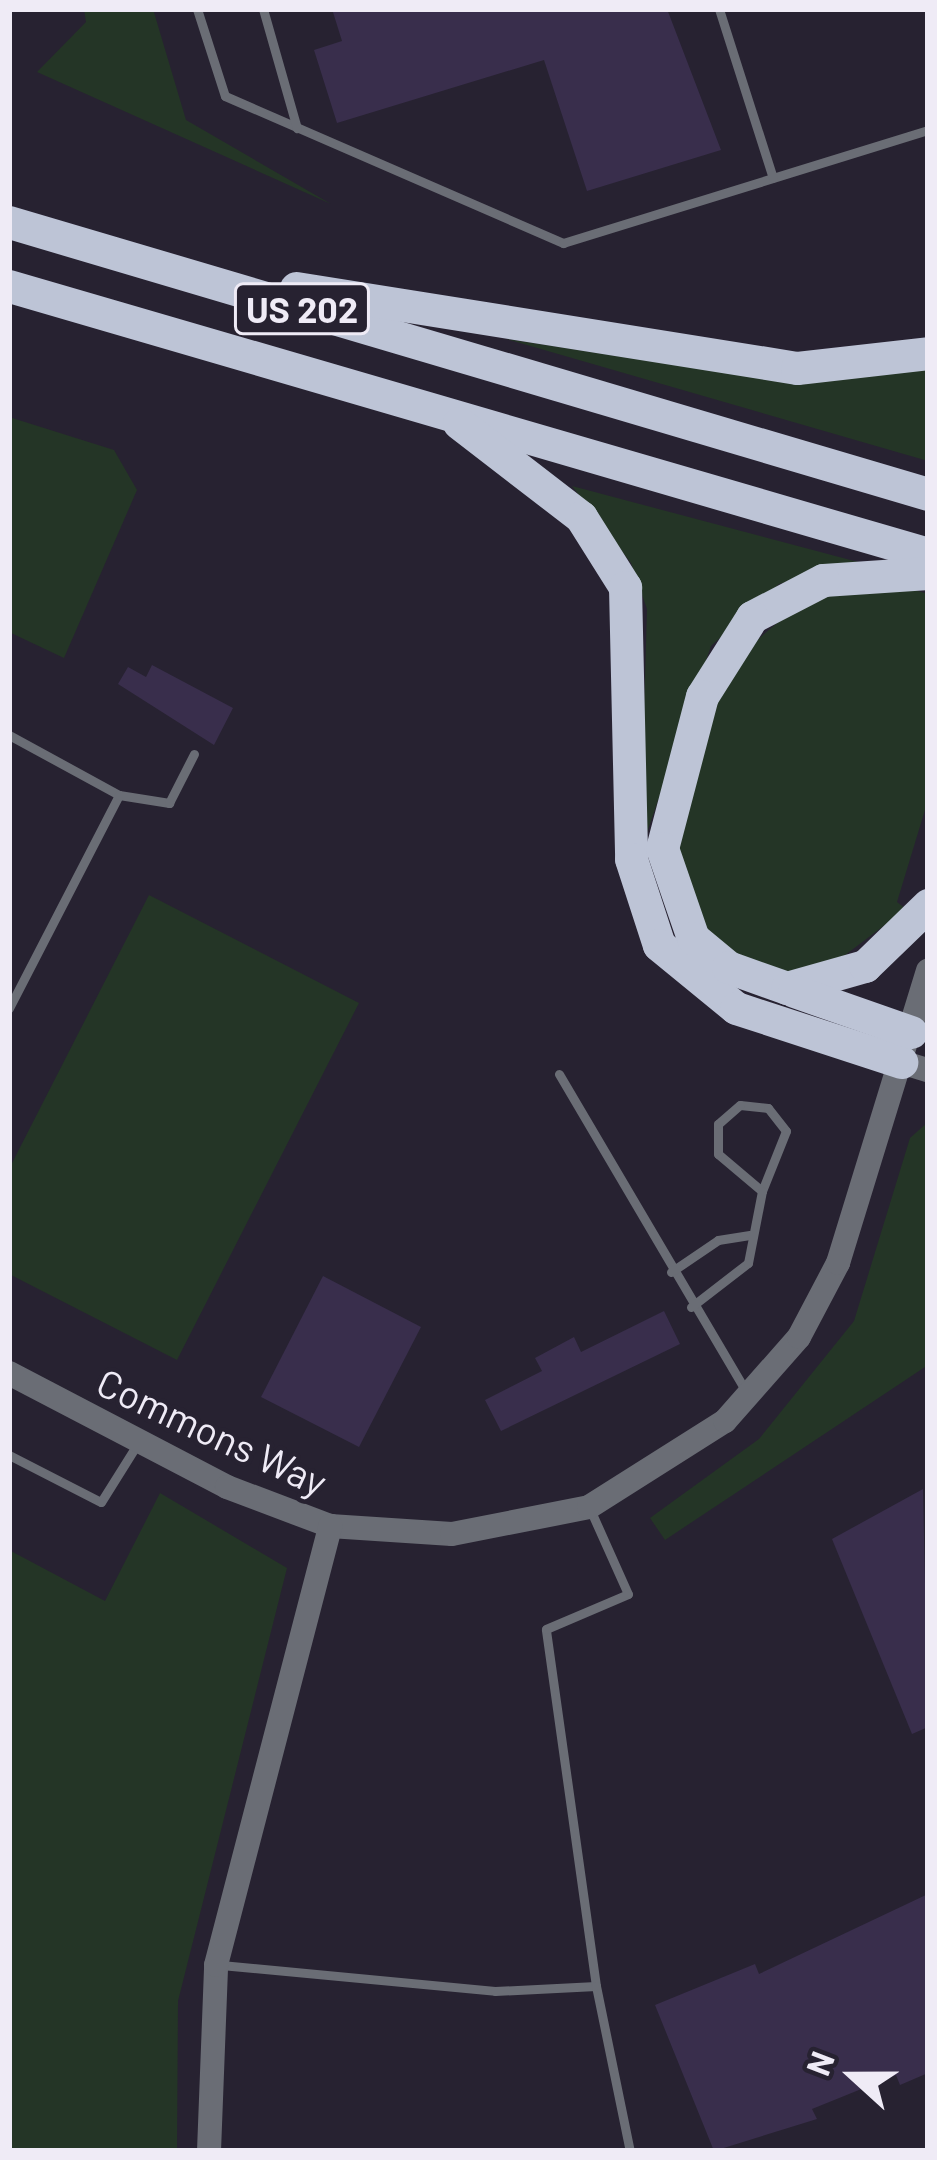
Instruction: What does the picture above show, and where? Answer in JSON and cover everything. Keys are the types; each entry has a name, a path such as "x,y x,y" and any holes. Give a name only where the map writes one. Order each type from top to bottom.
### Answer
{"highway":[{"name":"US 202","path":"9,222 928,494"},
{"path":"167,269 797,368 928,353"},
{"name":"US 202","path":"9,286 928,554"},
{"path":"448,415 581,517 625,587 631,860 658,945 736,1008 917,1050"},
{"path":"917,1050 710,955 671,899 665,825 702,695 732,638 776,598 823,580 928,573"},
{"path":"787,988 865,966 928,905"}],"street":[{"name":"Commons Way","path":"9,1373 139,1441 330,1526 452,1534 590,1507 678,1458 751,1397 826,1289 917,1050 928,970"},
{"path":"209,2151 216,1965 330,1526"}],"lane":[{"path":"197,9 225,95 562,243 928,130"},
{"path":"263,9 297,128"},
{"path":"719,9 773,178"},
{"path":"9,736 119,795 169,803 194,754"},
{"path":"9,1008 119,795"},
{"path":"560,1074 691,1307 751,1397"},
{"path":"691,1307 748,1263 762,1191 786,1131 768,1108 740,1106 718,1124 718,1154 762,1191"},
{"path":"671,1272 718,1240 750,1234"},
{"path":"9,1455 100,1502 139,1441"},
{"path":"590,1507 628,1594 546,1629 596,1986 630,2151"},
{"path":"216,1965 495,1991 596,1986"}],"green space":[{"path":"84,9 153,9 186,120 331,204 37,72 86,22"},
{"path":"506,339 793,383 928,366 928,461"},
{"path":"9,417 114,450 137,490 64,658 9,632"},
{"path":"572,486 858,562 779,584 711,646 640,853 647,609 631,563"},
{"path":"887,582 928,594 928,800 897,902 906,909 820,974 757,969 702,929 674,842 725,667 814,592"},
{"path":"149,895 359,1003 177,1360 9,1274 9,1169"},
{"path":"928,1122 928,1365 665,1540 650,1518 759,1439 854,1321 910,1138"},
{"path":"160,1493 287,1568 178,2001 177,2151 9,2151 9,1550 105,1601"}],"building":[{"path":"332,9 667,9 721,150 587,191 544,60 337,123 314,50 342,41"},
{"path":"152,665 233,708 214,745 118,684 128,667 146,677"},
{"path":"323,1276 421,1327 359,1447 261,1397"},
{"path":"664,1311 680,1344 501,1431 485,1400 542,1371 535,1358 574,1337 581,1352"},
{"path":"923,1489 928,1727 912,1734 832,1539"},
{"path":"928,1894 928,2073 900,2085 896,2075 812,2109 817,2119 714,2151 655,2005 755,1964 759,1974"}]}
